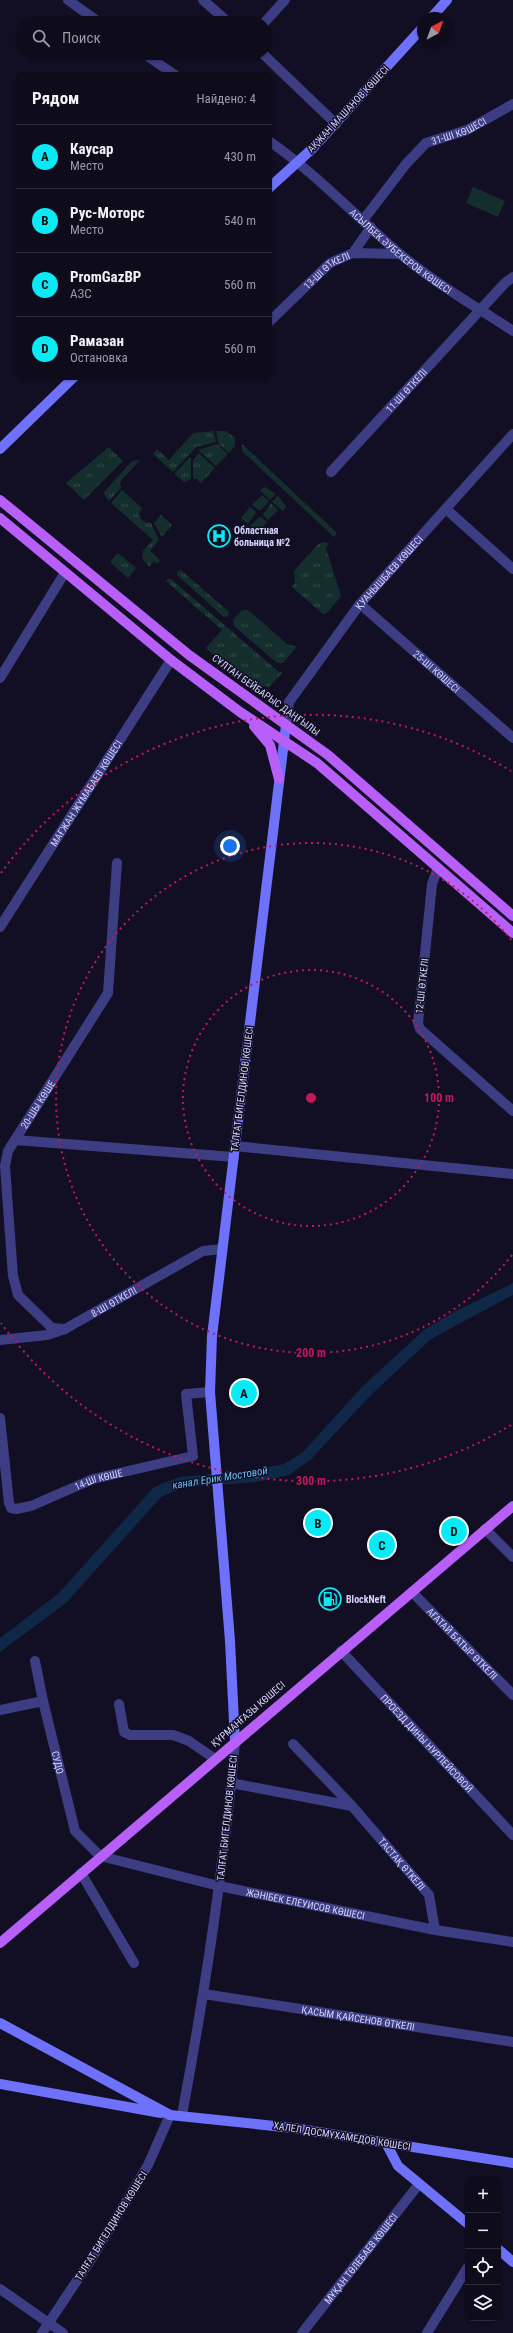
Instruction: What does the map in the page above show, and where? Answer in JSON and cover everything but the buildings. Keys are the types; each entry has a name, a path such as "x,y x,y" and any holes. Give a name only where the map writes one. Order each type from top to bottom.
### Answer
{"main road":[{"name":"СҰЛТАН БЕЙБАРЫС ДАҢҒЫЛЫ","path":"0,500 189,655 328,755 513,916"},
{"path":"0,518 64,574 171,660 240,712 317,763 513,933"},
{"path":"240,712 270,745 279,779"},
{"name":"ҚҰРМАНҒАЗЫ КӨШЕСІ","path":"0,1942 513,1506"}],"street":[{"path":"68,0 90,16"},
{"path":"203,0 221,16"},
{"path":"270,16 285,0"},
{"path":"436,12 447,0"},
{"name":"АҚЖАН МАШАНОВ КӨШЕСІ","path":"272,185 313,148 336,124 417,34"},
{"path":"153,60 171,72"},
{"path":"269,60 336,124"},
{"name":"31-ШІ КӨШЕСІ","path":"364,219 406,164 426,143 467,130 513,104"},
{"name":"АСЫЛБЕК ӘУБЕКЕРОВ КӨШЕСІ","path":"272,143 298,161 364,219 400,254 513,331"},
{"path":"353,253 372,227"},
{"name":"13-ШІ ӨТКЕЛІ","path":"272,319 330,263 353,253 400,254"},
{"name":"11-ШІ ӨТКЕЛІ","path":"331,472 482,310 505,283 513,277"},
{"path":"0,449 71,380"},
{"name":"ҚУАНЫШБАЕВ КӨШЕСІ","path":"286,724 289,702 360,604 513,434"},
{"path":"446,509 513,569"},
{"path":"0,678 64,574"},
{"name":"25-ШІ КӨШЕСІ","path":"360,604 513,738"},
{"name":"МАҒЖАН ЖҰМАБАЕВ КӨШЕСІ","path":"0,927 171,660"},
{"name":"ТАЛҒАТ БИГЕЛДИНОВ КӨШЕСІ","path":"182,2115 204,1994 219,1886 235,1742 230,1641 210,1392 212,1336 286,724"},
{"name":"20-ШЫ КӨШЕ","path":"66,1329 52,1328 18,1295 13,1276 4,1151 15,1140 108,993 117,863"},
{"name":"12-ШІ ӨТКЕЛІ","path":"438,868 432,884 418,1023 420,1029 513,1111"},
{"path":"15,1140 234,1157"},
{"path":"235,1146 513,1174"},
{"name":"8-ШІ ӨТКЕЛІ","path":"0,1340 47,1335 66,1329 203,1251 222,1249"},
{"name":"14-ШІ КӨШЕ","path":"0,1418 9,1503 11,1508 16,1509 31,1506 93,1479 193,1456 186,1394 210,1392"},
{"path":"486,1529 513,1556"},
{"name":"АҒАТАЙ БАТЫР ӨТКЕЛІ","path":"412,1592 513,1695"},
{"name":"ПРОЕЗД ДИНЫ НУРПЕЙСОВОЙ","path":"341,1652 513,1835"},
{"name":"СУДО","path":"35,1661 43,1701 75,1831 100,1856"},
{"path":"0,1710 43,1701"},
{"path":"119,1704 124,1732 130,1735 173,1735 189,1741 214,1759"},
{"name":"ТАСТАҚ ӨТКЕЛІ","path":"293,1744 352,1806 429,1896 435,1930"},
{"path":"231,1783 352,1806"},
{"name":"ЖӘНІБЕК ЕЛЕУИСОВ КӨШЕСІ","path":"100,1856 219,1886 435,1930 513,1942"},
{"path":"80,1873 134,1963"},
{"name":"ҚАСЫМ ҚАЙСЕНОВ ӨТКЕЛІ","path":"204,1994 513,2042"},
{"name":"ХАЛЕЛ ДОСМҰХАМЕДОВ КӨШЕСІ","path":"0,2023 170,2115"},
{"name":"ХАЛЕЛ ДОСМҰХАМЕДОВ КӨШЕСІ","path":"0,2084 170,2115 182,2115 293,2128 513,2163"},
{"name":"ТАЛҒАТ БИГЕЛДИНОВ КӨШЕСІ","path":"42,2333 148,2165 170,2115"},
{"path":"386,2143 398,2166 465,2222"},
{"name":"МҰҚАН ТӨЛЕБАЕВ КӨШЕСІ","path":"302,2333 419,2184"},
{"path":"501,2252 513,2262"},
{"path":"426,2333 465,2272"},
{"path":"0,2289 63,2333"}],"green space":[{"path":"473,187 505,201 498,217 466,203"},
{"path":"214,431 216,442 196,447 173,472 153,454 157,449 169,460 193,433"},
{"path":"216,431 226,431 235,438 235,446 229,453 218,443"},
{"path":"217,444 228,454 216,466 198,450"},
{"path":"242,444 337,533 334,537 242,451"},
{"path":"109,447 123,461 84,500 66,483"},
{"path":"199,453 215,468 201,483 197,479 193,479 193,460"},
{"path":"190,457 191,479 184,482 174,474"},
{"path":"140,460 120,482 121,488 109,501 103,493 132,461"},
{"path":"265,487 276,494 270,500 260,490"},
{"path":"122,490 142,508 139,514 142,519 145,522 151,523 159,540 150,551 160,560 157,564 154,561 149,567 142,558 143,551 153,540 111,503"},
{"path":"262,495 269,501 261,510 258,510 252,505"},
{"path":"278,496 286,506 283,511 272,502"},
{"path":"271,503 278,510 268,520 263,515"},
{"path":"250,507 256,512 248,524 241,518"},
{"path":"161,515 172,525 162,537 154,523"},
{"path":"261,517 267,522 257,533 250,526"},
{"path":"325,542 329,544 326,548 341,596 327,613 323,614 292,587 295,582 294,571 318,544"},
{"path":"118,553 136,568 128,578 110,562"},
{"path":"181,570 229,612 228,616 224,617 177,575 177,572"},
{"path":"171,579 279,672 283,672 269,687 245,683 206,648 222,630 166,581"},
{"path":"242,610 248,610 287,644 297,647 283,663 277,663 234,626 233,620"}],"water":[{"name":"канал Ерик Мостовой","path":"513,1283 513,1295 431,1339 371,1395 310,1460 289,1475 256,1482 182,1488 161,1497 66,1603 0,1652 0,1638 58,1594 154,1487 179,1477 254,1470 284,1464 303,1452 363,1386 424,1330 454,1312"}],"place":[{"name":"Областная больница №2","path":"219,536"},
{"name":"Каусар","path":"244,1393"},
{"name":"Рус-Моторс","path":"318,1523"},
{"name":"Рамазан","path":"454,1531"},
{"name":"PromGazBP","path":"382,1545"},
{"name":"BlockNeft","path":"330,1599"}]}
